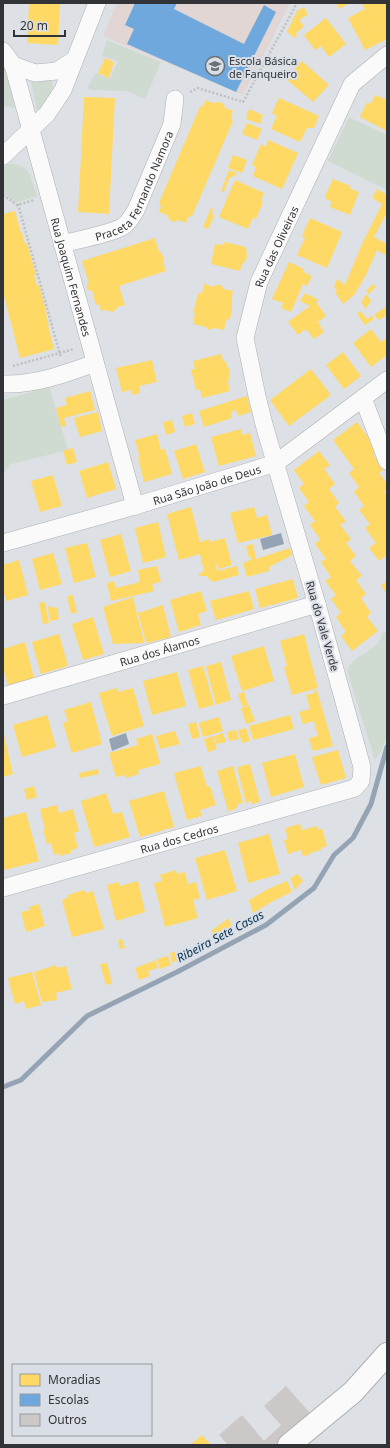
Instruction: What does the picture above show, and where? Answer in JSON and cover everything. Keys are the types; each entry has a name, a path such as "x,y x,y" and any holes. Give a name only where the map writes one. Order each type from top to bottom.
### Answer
{"main road":[{"path":"289,1445 353,1392 387,1354"}],"street":[{"path":"3,156 31,131 47,114 63,90 97,3"},
{"name":"Rua Joaquim Fernandes","path":"3,51 14,65 48,195 134,506"},
{"name":"Rua das Oliveiras","path":"276,463 257,396 245,338 259,282 352,84 387,55"},
{"path":"14,65 36,72 57,71 74,60"},
{"name":"Praceta Fernando Namora","path":"62,244 111,231 130,220 136,210 172,124 175,99"},
{"path":"3,384 20,385 66,374 95,363"},
{"name":"Rua São João de Deus","path":"3,543 134,506 276,463 387,380"},
{"path":"363,398 387,461"},
{"name":"Rua do Vale Verde","path":"276,463 362,767 362,781 355,788"},
{"name":"Rua dos Álamos","path":"3,696 317,604"},
{"name":"Rua dos Cedros","path":"3,888 355,788"}],"path":[{"path":"175,99 198,88 243,102 296,3"},
{"path":"3,195 17,205 48,195"},
{"path":"18,204 66,374"},
{"path":"10,366 90,345"}],"shaded area":[{"name":"Escola Básica de Fanqueiro","path":"117,3 290,3 243,95 103,36"},
{"path":"107,40 161,62 145,99 127,91 93,90 87,88 96,73 110,79 118,61 102,56"},
{"path":"3,58 16,98 14,108 3,106"},
{"path":"35,79 51,80 53,87 41,111 37,110 31,82"},
{"path":"349,117 387,135 387,190 328,161"},
{"path":"8,164 16,164 25,169 31,178 37,196 15,203 3,192 3,167"},
{"path":"49,387 68,450 11,464 3,474 3,400"},
{"path":"387,632 387,735 381,751 375,760 347,670 351,663 372,649 379,642 382,633"}],"water":[{"path":"281,533 284,544 263,550 260,539"},
{"path":"126,733 129,744 112,751 109,739"}],"building: Moradias":[{"path":"29,3 60,3 58,45 27,43"},
{"path":"336,3 350,3 339,9"},
{"path":"366,3 387,3 387,39 365,50 348,18 365,9 362,5"},
{"path":"304,7 308,15 301,18 300,22 304,26 296,33 297,35 295,38 287,32 297,11"},
{"path":"326,18 346,44 329,57 321,46 315,50 304,35"},
{"path":"105,58 114,62 109,78 98,73"},
{"path":"302,61 329,85 313,102 286,79"},
{"path":"375,95 385,99 387,96 387,131 360,117 367,102 371,104"},
{"path":"84,97 115,98 109,214 78,212"},
{"path":"279,98 319,116 314,128 307,128 300,142 271,129 277,116 272,113"},
{"path":"206,100 213,103 219,102 224,104 225,108 233,111 231,118 233,121 192,216 188,217 186,223 178,220 175,222 171,221 167,215 159,212 161,206 159,203 200,107 203,106"},
{"path":"249,109 263,115 260,124 246,119"},
{"path":"247,123 262,129 257,140 242,134"},
{"path":"268,140 298,153 282,189 253,176 256,167 252,165 261,144 266,147"},
{"path":"233,155 247,160 242,173 228,168"},
{"path":"229,170 237,173 235,176 229,178 224,192 221,191"},
{"path":"333,179 351,186 349,188 359,192 350,215 330,207 332,202 326,199 325,196"},
{"path":"235,180 264,193 261,200 263,202 256,219 253,218 248,229 219,217"},
{"path":"377,189 387,195 387,212 374,237 387,244 387,256 377,250 366,275 354,295 343,304 335,292 337,290 334,287 337,279 345,285 362,244 382,204 372,198"},
{"path":"211,208 213,209 212,214 214,216 208,229 203,227"},
{"path":"15,211 25,244 27,243 36,275 34,275 37,286 39,285 54,349 20,358 3,292 3,214"},
{"path":"310,218 342,232 327,268 297,255 305,238 302,236"},
{"path":"155,238 158,249 163,256 166,271 119,286 125,305 118,307 113,312 106,310 101,311 99,304 96,305 92,290 90,291 87,289 87,284 89,283 82,261"},
{"path":"224,242 246,247 247,257 242,264 240,271 211,264 215,244 223,245"},
{"path":"289,262 304,269 303,272 312,276 307,286 303,284 291,312 281,308 283,303 272,299"},
{"path":"204,284 214,287 215,285 221,285 224,289 233,291 232,312 230,318 226,321 224,330 214,328 209,330 206,327 193,324 195,313 193,313 198,293 202,294"},
{"path":"373,284 376,287 369,294 366,291"},
{"path":"305,293 319,300 316,302 326,316 318,322 324,332 314,339 306,329 298,335 288,322 310,306 300,301"},
{"path":"366,294 371,301 366,309 361,303"},
{"path":"387,306 387,315 379,320 374,315"},
{"path":"361,311 367,319 372,316 374,319 365,325 357,314"},
{"path":"371,329 381,342 385,339 387,341 387,355 371,367 353,343"},
{"path":"343,352 361,376 344,389 326,365"},
{"path":"221,354 230,372 228,383 230,391 202,398 200,389 196,390 191,369 195,369 193,361"},
{"path":"152,360 157,382 139,386 140,393 132,395 131,390 122,392 116,368"},
{"path":"311,369 331,395 289,426 270,400"},
{"path":"90,391 95,410 64,418 66,426 61,427 56,408 67,405 65,398"},
{"path":"247,396 251,412 238,416 236,410 231,412 232,418 204,427 199,411"},
{"path":"98,412 102,431 80,437 74,418"},
{"path":"192,413 195,424 185,427 182,416"},
{"path":"172,420 175,432 166,435 163,422"},
{"path":"357,422 378,451 373,455 384,469 379,473 387,484 387,489 384,491 387,496 387,555 379,561 369,548 376,543 365,528 370,524 359,510 364,506 354,492 359,487 349,473 354,469 333,440"},
{"path":"241,429 242,435 250,433 256,456 219,466 211,437"},
{"path":"157,434 161,450 165,449 172,474 144,482 138,457 140,457 135,440"},
{"path":"196,444 205,472 183,479 174,451"},
{"path":"73,448 77,462 67,465 63,451"},
{"path":"319,451 330,465 324,469 335,484 329,489 339,503 335,507 346,521 340,525 351,539 346,543 356,556 350,561 362,576 356,580 366,594 361,598 371,613 367,617 378,631 352,651 341,636 346,632 336,617 341,613 331,599 336,595 325,581 331,577 321,562 326,559 315,544 320,539 310,525 315,521 304,506 309,502 299,488 304,484 294,470"},
{"path":"108,462 116,489 87,498 79,471"},
{"path":"53,475 62,506 40,512 31,481"},
{"path":"191,507 200,542 209,539 211,547 210,542 225,538 232,565 218,569 214,558 217,571 237,566 239,575 213,582 208,578 208,576 199,576 199,573 204,572 200,554 179,560 167,514"},
{"path":"254,507 257,518 267,515 272,535 238,543 230,513"},
{"path":"158,522 166,557 143,563 135,528"},
{"path":"121,534 131,571 110,577 100,540"},
{"path":"87,543 96,577 74,583 65,548"},
{"path":"253,544 256,559 290,548 292,555 269,567 269,571 247,577 243,563 251,560 250,556 248,556 246,546"},
{"path":"53,553 62,584 40,590 32,559"},
{"path":"19,560 28,595 6,601 3,589 3,565"},
{"path":"157,566 161,582 152,584 154,591 111,601 107,583 114,581 116,588 140,582 138,570"},
{"path":"293,579 298,598 260,608 255,589"},
{"path":"387,581 387,594 381,585"},
{"path":"201,591 207,611 198,614 201,625 179,632 170,600"},
{"path":"249,591 254,609 216,620 210,601"},
{"path":"73,595 77,612 71,614 67,596"},
{"path":"133,597 144,643 113,644 103,607"},
{"path":"45,602 49,623 43,624 39,603"},
{"path":"163,605 171,637 146,643 138,613"},
{"path":"52,606 52,608 57,607 59,619 50,621 48,607"},
{"path":"93,617 104,654 83,660 72,624"},
{"path":"59,634 68,666 41,674 32,642"},
{"path":"304,634 318,688 292,695 284,667 287,666 280,641"},
{"path":"25,642 34,678 8,685 3,668 3,649"},
{"path":"264,646 274,681 242,691 231,656"},
{"path":"221,662 231,700 216,705 206,666"},
{"path":"203,666 214,705 199,709 188,670"},
{"path":"177,672 186,706 152,715 143,681"},
{"path":"117,688 118,692 133,688 144,726 112,736 99,693"},
{"path":"317,690 333,746 313,751 309,738 318,736 314,721 303,724 299,712 310,709 306,695 315,693 314,691"},
{"path":"244,692 248,705 242,706 238,694"},
{"path":"91,702 102,744 72,753 63,723 68,721 64,710"},
{"path":"249,705 255,721 246,724 241,708"},
{"path":"47,715 56,747 22,757 13,725"},
{"path":"290,715 294,729 253,740 249,726"},
{"path":"219,717 223,731 203,737 199,723"},
{"path":"196,722 200,737 192,739 188,724"},
{"path":"246,728 250,741 242,743 238,730"},
{"path":"236,730 239,739 229,741 227,732"},
{"path":"175,731 180,744 160,749 156,736"},
{"path":"223,733 226,742 217,744 214,736"},
{"path":"152,734 160,764 138,770 139,774 126,778 125,775 116,777 109,753 138,745 136,739"},
{"path":"4,735 13,774 3,777 3,736"},
{"path":"213,736 217,749 208,752 204,739"},
{"path":"338,750 346,778 321,785 312,757"},
{"path":"295,754 304,787 271,797 262,763"},
{"path":"250,764 260,802 252,804 251,801 246,803 237,767"},
{"path":"201,766 207,787 210,786 216,805 200,810 202,816 187,820 174,773"},
{"path":"233,766 243,803 238,804 236,809 228,811 217,771"},
{"path":"98,769 99,774 80,778 79,773"},
{"path":"34,786 37,797 27,800 24,789"},
{"path":"164,791 174,827 140,837 129,801"},
{"path":"106,793 113,814 122,812 130,837 94,847 81,801"},
{"path":"57,805 59,813 73,809 79,831 74,833 78,848 71,850 71,853 60,856 59,853 54,855 51,843 47,844 40,809"},
{"path":"26,812 39,861 5,870 3,864 3,818"},
{"path":"300,824 302,830 317,826 318,830 322,828 327,846 321,848 321,850 310,853 310,855 303,856 301,850 288,854 284,840 288,839 285,828"},
{"path":"269,834 280,874 248,883 238,843"},
{"path":"225,850 237,891 207,900 195,858"},
{"path":"176,870 177,874 185,872 188,884 196,882 200,898 193,900 198,918 165,927 154,883 162,881 160,875"},
{"path":"298,874 303,881 295,890 290,878"},
{"path":"138,881 145,912 116,921 107,885 119,882 120,886"},
{"path":"287,881 292,892 253,913 249,900 268,889"},
{"path":"83,890 87,893 93,891 104,929 72,937 62,900 67,898 68,895"},
{"path":"39,904 45,926 26,932 21,912 30,910 29,907"},
{"path":"229,918 233,933 214,939 211,931"},
{"path":"122,939 125,948 120,949 118,940"},
{"path":"175,952 177,961 172,962 170,953"},
{"path":"168,956 171,965 160,969 157,959"},
{"path":"156,960 158,968 148,971 150,976 139,980 135,968"},
{"path":"107,963 112,983 106,985 100,964"},
{"path":"56,965 57,968 66,966 72,989 56,993 57,1000 42,1002 34,972"},
{"path":"32,972 41,1005 26,1009 24,1001 15,1004 8,978"},
{"path":"202,1435 211,1445 190,1445"}],"building: Escolas":[{"name":"Escola Básica de Fanqueiro","path":"135,3 177,3 174,9 244,44 264,5 276,12 236,92 127,44 134,29 125,25"}],"building: Outros":[{"path":"286,1386 311,1414 277,1445 228,1445 219,1435 242,1415 264,1441 281,1425 264,1406"}],"waterway":[{"name":"Ribeira Sete Casas","path":"3,1087 21,1080 87,1016 177,972 266,925 314,888 334,855 353,838 371,804 387,747"}],"place":[{"name":"Escola Básica de Fanqueiro","path":"215,66"}]}
